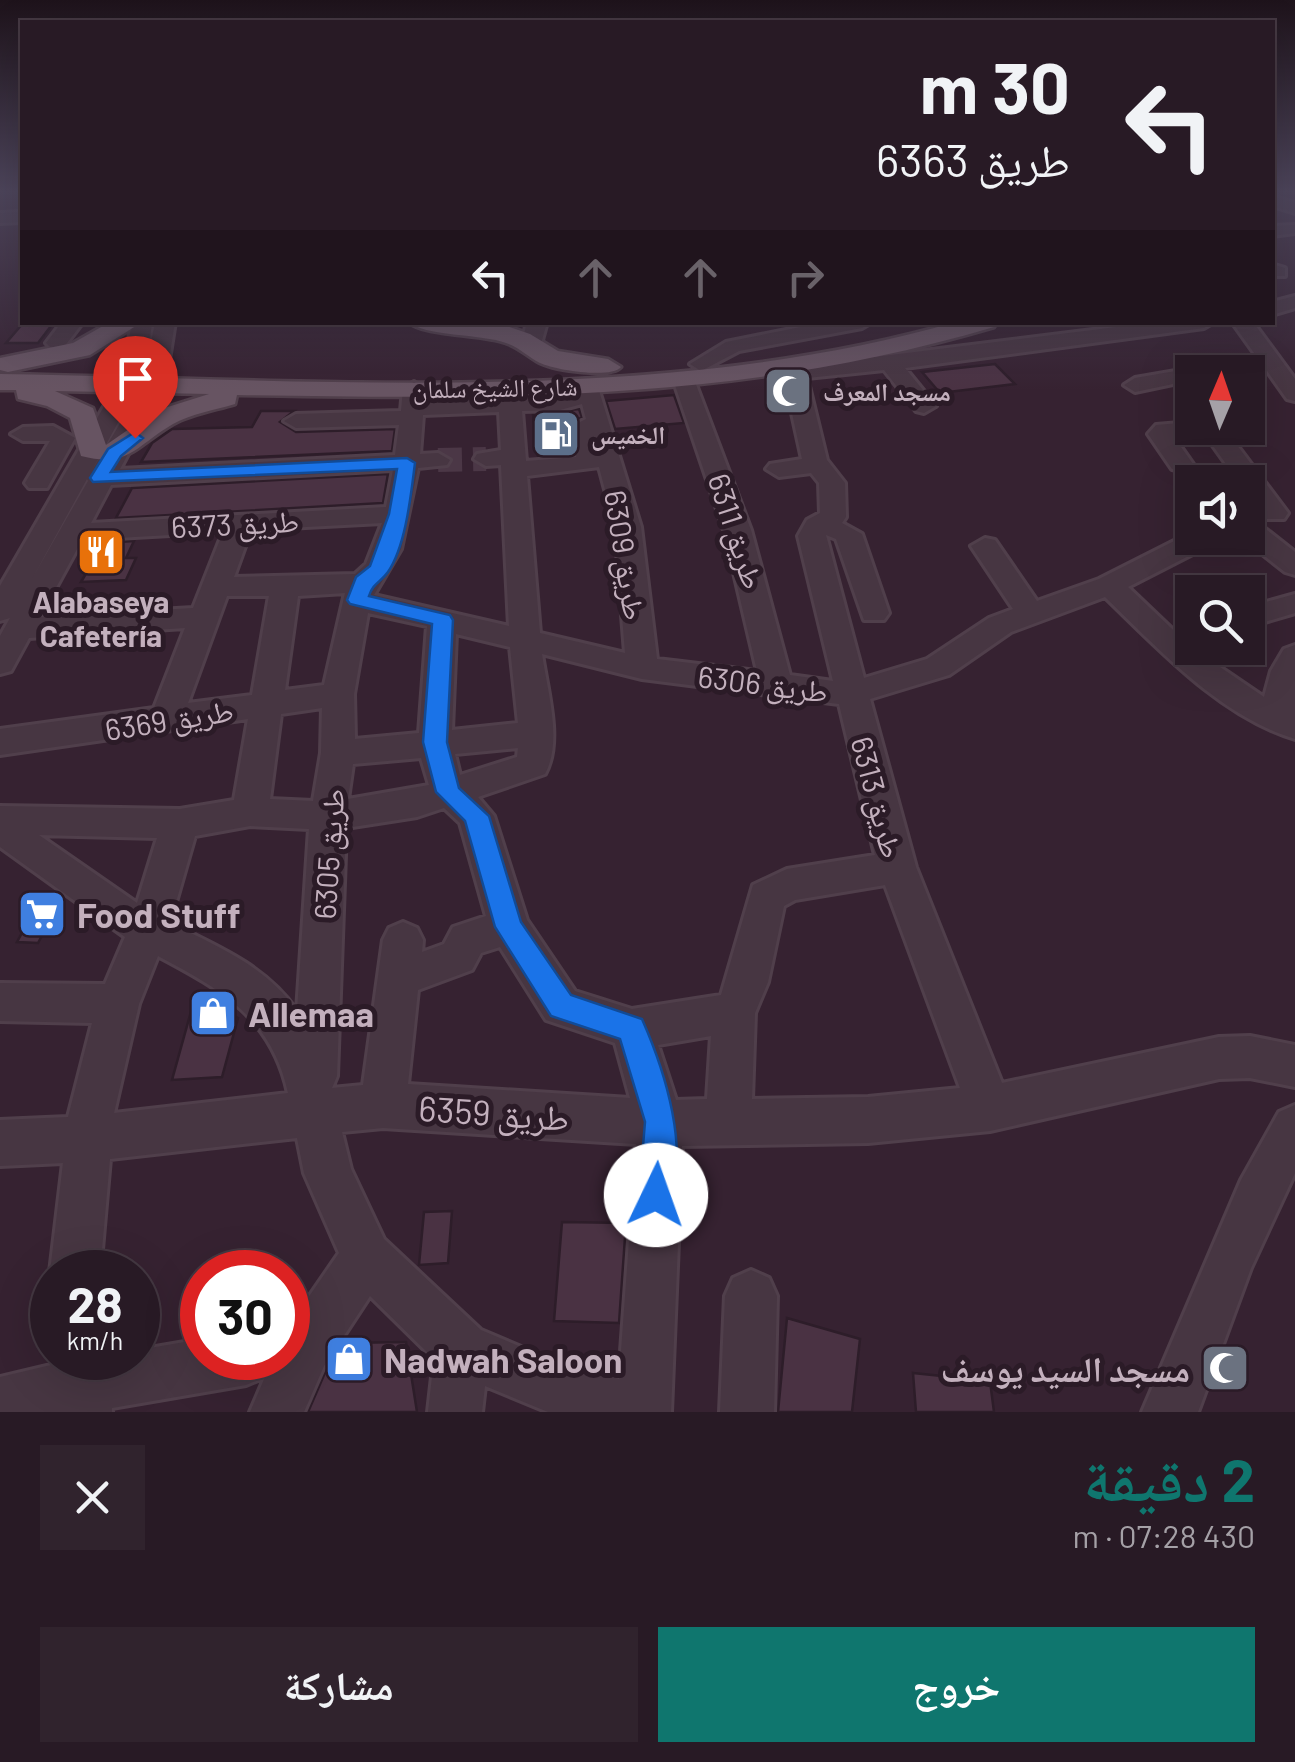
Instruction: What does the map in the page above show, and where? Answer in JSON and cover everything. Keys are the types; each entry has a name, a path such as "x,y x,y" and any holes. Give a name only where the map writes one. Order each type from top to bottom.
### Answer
{"main road":[{"path":"0,366 48,359 81,349 114,335 126,325"},
{"path":"473,325 508,327 534,335 565,362 642,368"},
{"name":"شارع الشيخ سلمان","path":"0,366 294,388 413,405 582,392 917,325"},
{"name":"شارع الشيخ سلمان","path":"0,384 144,377 642,368 751,372 860,354 972,325"},
{"path":"0,384 58,400 83,414 102,460 182,409 294,388"}],"street":[{"path":"57,343 71,325"},
{"path":"142,325 144,377"},
{"path":"0,664 11,619 102,460 144,377 165,325"},
{"path":"693,371 733,346 846,325"},
{"path":"1026,339 1036,325"},
{"path":"751,372 795,375 977,354 1026,339 1170,325"},
{"path":"1244,325 1295,394"},
{"path":"1265,362 1271,360"},
{"path":"890,363 924,406"},
{"name":"طريق 6311","path":"693,371 719,472 764,614 776,686"},
{"name":"طريق 6313","path":"795,375 818,465 831,480 833,517 820,524 812,536 850,694 897,867 990,1108"},
{"path":"1135,385 1175,381"},
{"path":"296,421 413,405 560,404 582,392 589,463 486,459"},
{"name":"طريق 6309","path":"582,392 628,527 642,668"},
{"name":"طريق 6305","path":"313,1110 328,816 338,753 338,694 360,590 379,570 398,514 413,405"},
{"path":"0,823 180,824 250,812 328,816 417,803 528,768 535,760 536,734 525,642 510,406"},
{"path":"1175,430 1160,434 1181,464"},
{"path":"23,434 53,432 63,438 38,482"},
{"path":"1227,445 1285,510"},
{"path":"102,460 438,460"},
{"path":"11,619 72,532 102,460"},
{"path":"779,469 818,465"},
{"name":"طريق 6373","path":"72,532 398,514"},
{"path":"166,720 240,523"},
{"path":"820,524 848,534 874,614"},
{"path":"1265,540 1295,566"},
{"path":"985,546 1031,614"},
{"name":"طريق 6306","path":"217,587 285,584 360,590 442,620 642,668 850,694 938,667 1000,626 1110,586 1175,552"},
{"path":"250,812 285,584"},
{"path":"1110,586 1175,632"},
{"path":"1265,612 1295,603"},
{"path":"11,619 204,616"},
{"path":"442,620 435,742 448,792 476,816 509,927 561,1006 632,1028 734,1013"},
{"path":"1205,665 1222,685 1285,723 1287,671 1295,656"},
{"name":"طريق 6369","path":"0,742 338,694"},
{"path":"338,753 536,734"},
{"path":"0,823 58,871 148,931 232,974 264,1001 302,1053 328,1173 366,1257 462,1349 545,1384 641,1412 660,1122 632,1028"},
{"path":"77,1250 86,1139 118,1004 148,931 180,824"},
{"path":"728,1123 734,1013 746,982 763,908 775,889 897,867"},
{"path":"383,1105 402,959 458,957 467,938 509,927"},
{"path":"0,1002 118,1004"},
{"name":"طريق 6359","path":"0,1143 86,1139 383,1105 660,1122 868,1120 990,1108 1219,1058 1250,1057 1295,1066"},
{"path":"1169,1412 1182,1390 1226,1268 1263,1185 1295,1128"},
{"path":"310,1331 366,1257"},
{"path":"747,1412 751,1296"},
{"path":"455,1412 462,1349"},
{"path":"0,1406 14,1398 180,1369"},
{"path":"277,1412 287,1380"}],"building":[{"path":"21,325 52,325 38,343 6,343"},
{"path":"995,364 1015,384 940,393 922,372"},
{"path":"674,395 684,423 615,429 606,401"},
{"name":"الخميس","path":"579,409 582,417 568,426 572,454 538,456 533,414"},
{"path":"261,411 294,411 280,422 296,432 395,429 392,451 141,462 152,443 172,429 252,427"},
{"path":"388,474 383,503 116,518 132,488"},
{"path":"134,541 126,558 136,558 126,580 81,582 104,543"},
{"path":"35,909 56,910 38,943 17,942"},
{"path":"195,997 238,1018 222,1077 172,1080"},
{"path":"452,1211 448,1263 419,1265 424,1212"},
{"path":"562,1222 626,1223 619,1323 554,1321"},
{"path":"787,1318 860,1339 852,1412 778,1412"},
{"path":"406,1342 417,1412 308,1412 343,1343"},
{"path":"913,1373 990,1381 994,1412 916,1412"}],"tunnel":[{"path":"438,460 486,459"}],"place":[{"name":"مسجد المعرف","path":"788,391"},
{"name":"الخميس","path":"556,434"},
{"name":"Alabaseya Cafetería","path":"101,552"},
{"name":"Food Stuff","path":"42,914"},
{"name":"Allemaa","path":"213,1013"},
{"name":"Nadwah Saloon","path":"349,1359"},
{"name":"مسجد السيد يوسف","path":"1225,1368"}],"route":[{"path":"135,438 114,453 99,478 407,463 398,514 379,570 364,581 357,600 442,620 435,742 448,792 476,816 509,927 561,1006 632,1028 660,1122 656,1195"}]}
